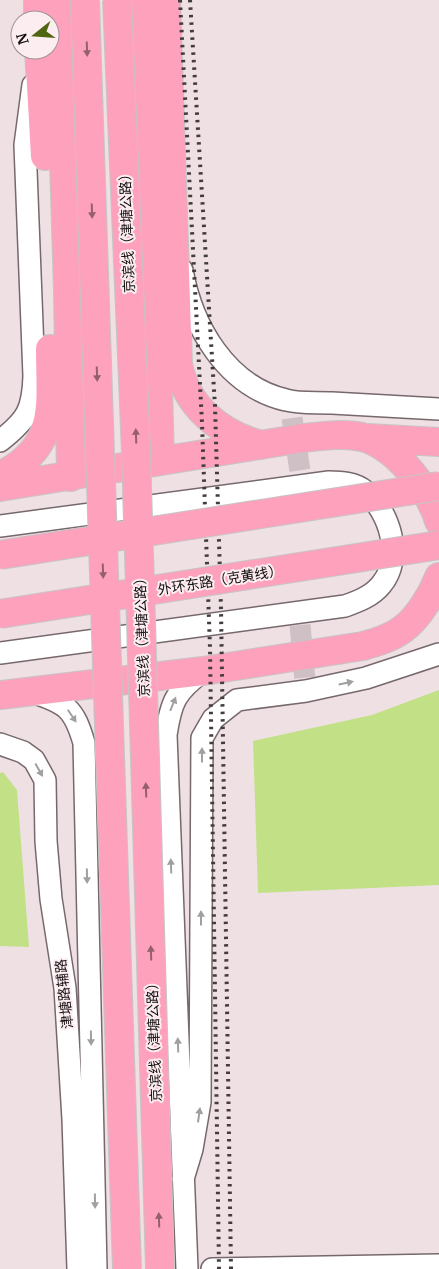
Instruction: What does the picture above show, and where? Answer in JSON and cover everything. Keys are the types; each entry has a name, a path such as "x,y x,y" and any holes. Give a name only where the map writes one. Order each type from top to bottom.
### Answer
{"highway":[{"path":"59,0 68,290 71,476"},
{"path":"85,0 127,1269"},
{"name":"京滨线（津塘公路）","path":"117,0 136,452 160,1269"},
{"path":"142,0 155,278 160,461"},
{"path":"166,0 180,378 196,406 209,418 233,435 261,445"},
{"path":"0,476 17,466 38,446 47,428 50,410 50,295 44,128 39,60"},
{"path":"0,487 326,436 439,442"},
{"path":"363,438 384,448 414,475 428,495 439,521"},
{"path":"0,555 439,486"},
{"name":"外环东路（克黄线）","path":"0,614 439,545"},
{"path":"404,629 422,608 434,590 439,577"},
{"path":"0,695 202,671 363,646 384,640 439,613"}],"street":[{"path":"0,441 16,429 27,414 33,398 34,376 24,145 37,60"},
{"path":"173,220 183,274 194,315 215,351 234,372 252,385 289,409 439,409"},
{"path":"0,526 301,478 353,484 365,491 378,505 386,521 391,539 392,553 392,561 388,573 382,584 372,594 345,606 299,618 0,653"},
{"path":"183,1179 192,1149 200,1102 202,738 213,719 237,700 306,686 366,678 439,654"},
{"path":"187,1269 166,735 170,713 177,694 202,671"},
{"path":"32,692 56,699 66,707 74,716 84,743 96,1269"},
{"name":"津塘路辅路","path":"0,744 23,752 34,760 45,780 46,841 51,900 65,988 73,1119 78,1269"},
{"path":"212,1269 439,1265"}],"green space":[{"path":"439,690 439,885 258,893 253,741 372,715"},
{"path":"3,772 17,790 29,947 0,946 0,773"}],"tunnel":[{"path":"292,418 300,471"},
{"path":"300,625 305,681"}],"railway":[{"path":"180,0 202,423 210,648 219,1269"},
{"path":"190,0 215,406 221,609 231,1269"}]}
